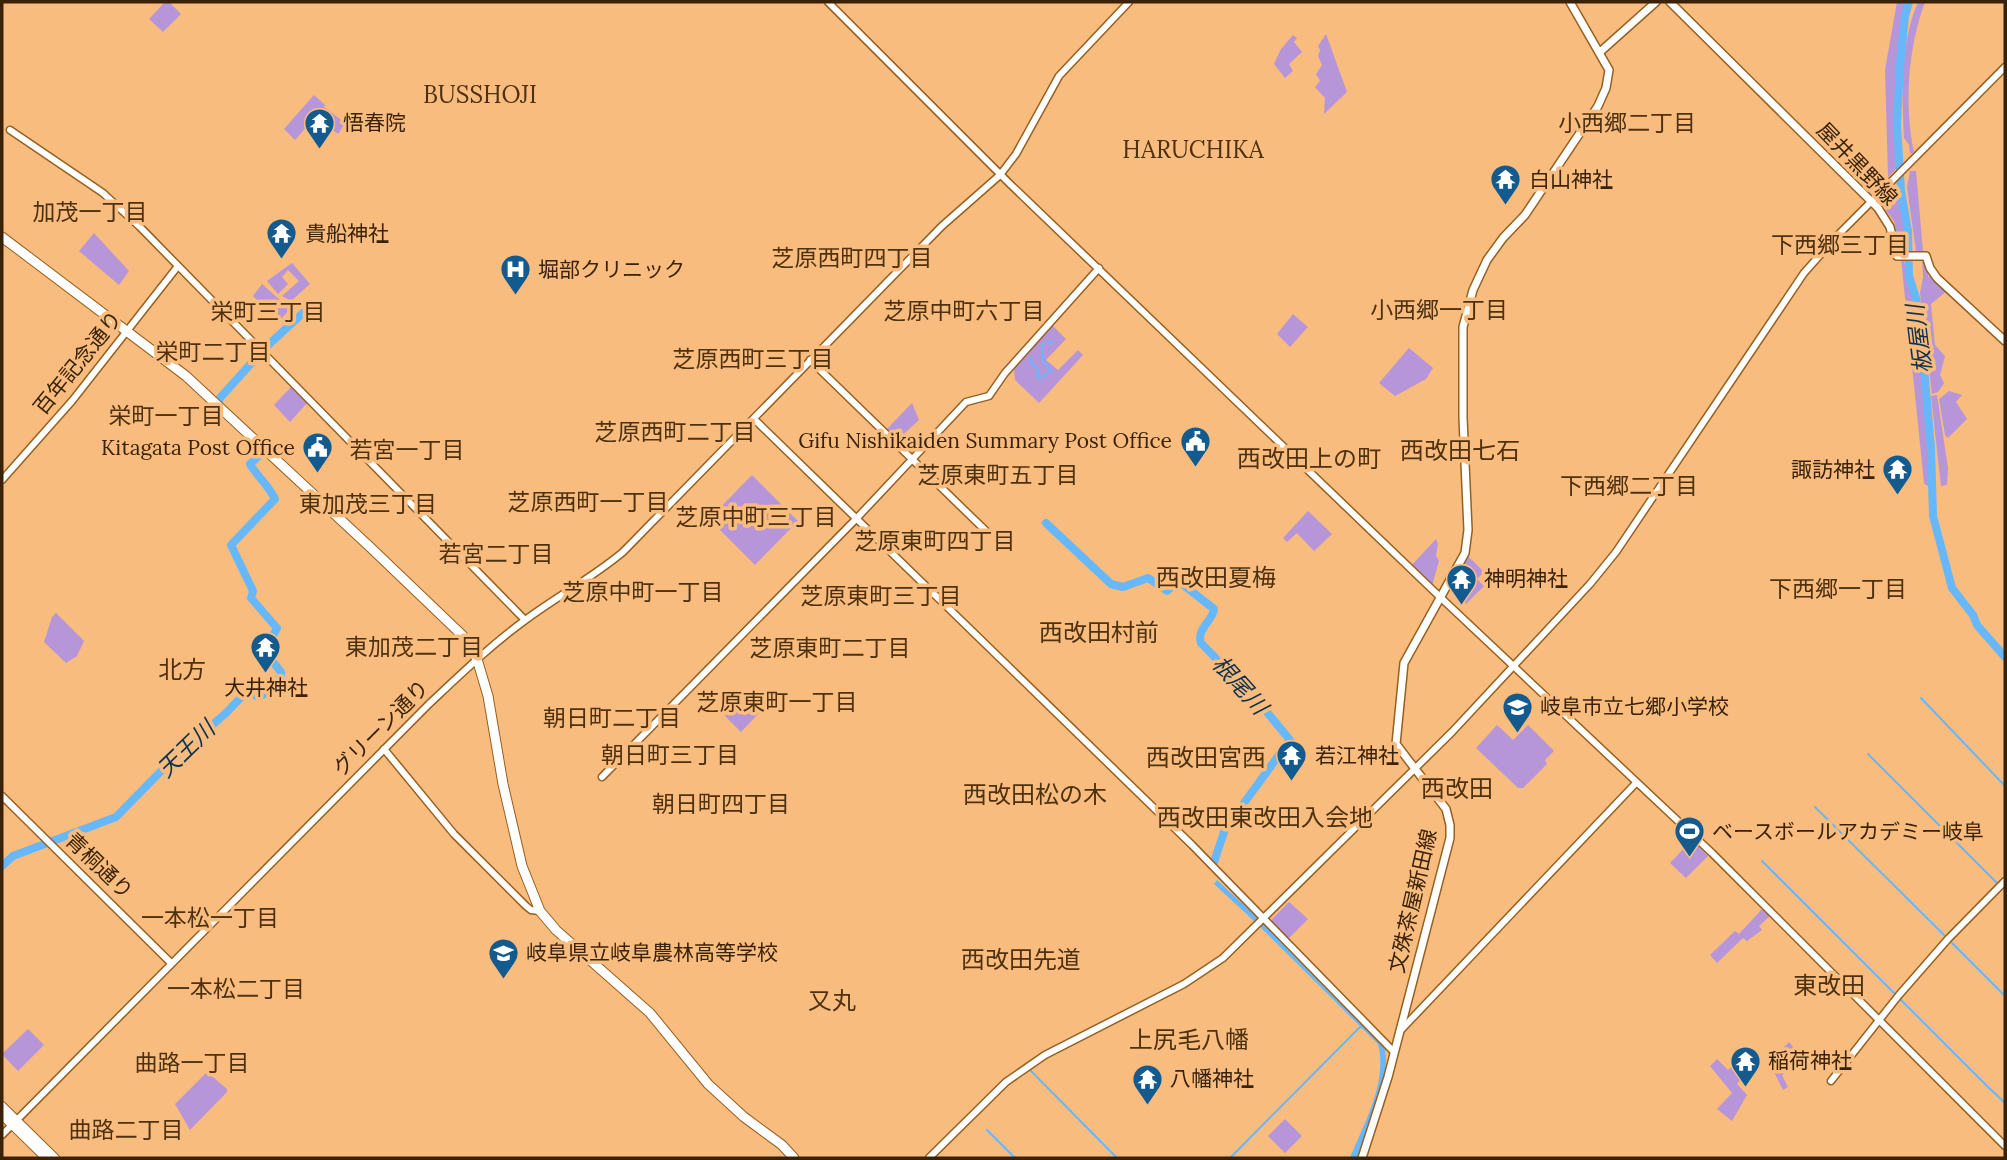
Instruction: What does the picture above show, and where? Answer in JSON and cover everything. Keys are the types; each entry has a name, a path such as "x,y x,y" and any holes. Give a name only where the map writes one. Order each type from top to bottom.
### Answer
{"highway":[{"path":"2,237 186,376 463,636 477,659 488,696 503,784 522,866 533,900 555,930 650,1013 708,1084 794,1158"}],"main road":[{"path":"1570,2 1600,52 1656,2"},
{"name":"屋井黒野線","path":"1670,2 1871,201 1890,227 1899,257 1923,254 1937,278 2005,341"},
{"name":"文殊茶屋新田線","path":"1362,1158 1388,1077 1450,838 1446,809 1396,744 1404,663 1465,553 1468,530 1463,418 1465,316 1477,276 1487,260 1525,215 1598,106 1606,88 1609,70 1600,52"},
{"path":"2,1106 46,1158"},
{"path":"2,1115 55,1158"}],"street":[{"path":"828,2 1000,175 1440,597 1712,853 2005,1146"},
{"name":"グリーン通り","path":"2,1135 384,749 477,659 525,620 573,590 623,552 942,226 1000,175 1016,154 1059,76 1129,2"},
{"path":"929,1158 1011,1078 1045,1055 1184,984 1223,958 1415,770 1590,584 1616,552 1785,298 1820,254 2005,67"},
{"path":"9,130 103,193 525,620"},
{"name":"百年記念通り","path":"2,480 72,401 178,266"},
{"path":"602,777 969,400 989,396 1005,373 1098,268"},
{"path":"810,360 986,531"},
{"path":"754,419 1192,845 1263,921 1394,1052"},
{"path":"384,749 462,843 526,906 536,912 540,911"},
{"path":"1399,1033 1636,783"},
{"name":"青桐通り","path":"2,796 171,963"},
{"path":"1831,1081 1948,939 2005,881"}],"shaded area":[{"path":"165,2 169,2 181,14 163,32 149,19"},
{"path":"1897,2 1906,2 1901,28 1896,98 1896,169 1888,177 1885,70"},
{"path":"1918,2 1925,2 1915,38 1909,76 1909,115 1914,152 1910,154 1909,145 1904,138 1904,69 1908,35"},
{"path":"1326,34 1347,92 1324,114 1325,98 1315,87 1320,81 1316,74 1322,65 1318,46"},
{"path":"1293,35 1297,38 1294,42 1302,52 1289,64 1293,71 1285,78 1274,64 1281,49"},
{"path":"314,95 324,107 345,123 338,134 315,117 295,140 284,129"},
{"path":"1910,171 1916,171 1923,251 1916,251 1907,187"},
{"path":"1892,190 1897,190 1907,220 1908,233 1904,252 1900,250 1894,221 1882,205 1882,199"},
{"path":"94,233 129,271 119,285 79,251"},
{"path":"1922,256 1929,263 1928,278 1930,275 1947,291 1931,304 1935,345 1945,356 1940,375 1944,383 1938,392 1932,394 1920,293 1923,277"},
{"path":"1901,259 1904,259 1907,284 1917,302 1918,346 1926,410 1930,481 1927,486 1924,483"},
{"path":"292,263 310,284 291,301 282,296 299,281 288,270 282,277 288,284 278,294 267,281"},
{"path":"262,284 280,300 293,306 279,321 253,296"},
{"path":"1293,314 1308,327 1290,347 1277,334"},
{"path":"1052,325 1066,339 1046,360 1058,370 1078,350 1083,355 1039,403 1015,380 1014,369"},
{"path":"1409,348 1433,368 1426,379 1395,396 1379,383"},
{"path":"291,387 307,403 290,422 274,405"},
{"path":"1949,391 1962,395 1956,402 1967,419 1948,438 1945,435 1939,399"},
{"path":"1937,395 1948,468 1947,485 1941,486 1931,396"},
{"path":"912,403 919,420 896,441 886,432 887,429"},
{"path":"752,475 798,521 755,565 709,519"},
{"path":"1308,511 1332,534 1314,551 1297,533 1287,542 1283,538"},
{"path":"1436,539 1436,556 1439,561 1432,586 1411,566"},
{"path":"1468,556 1484,572 1477,579 1484,586 1466,604 1450,588"},
{"path":"56,613 84,641 77,656 66,663 44,642 52,617"},
{"path":"744,697 760,712 741,732 725,716"},
{"path":"1497,725 1513,740 1528,725 1554,751 1545,760 1547,764 1523,788 1518,788 1476,748"},
{"name":"ベースボールアカデミー岐阜","path":"1692,840 1708,856 1686,878 1670,863"},
{"path":"1289,902 1308,919 1287,940 1272,925 1272,919"},
{"path":"1762,909 1770,916 1759,926 1762,930 1747,941 1743,938 1717,963 1710,955 1735,931 1739,934"},
{"path":"28,1029 44,1045 18,1071 2,1054"},
{"path":"1789,1042 1802,1057 1782,1075 1788,1087 1783,1090 1769,1062"},
{"name":"稲荷神社","path":"1717,1059 1728,1070 1740,1059 1749,1069 1737,1084 1747,1095 1732,1121 1717,1109 1732,1093 1710,1066"},
{"path":"207,1072 227,1089 227,1092 190,1130 175,1104"},
{"path":"1285,1119 1302,1136 1285,1153 1268,1136"}],"water":[{"path":"1217,880 1384,1046 1386,1059 1383,1087 1358,1158 1350,1158 1377,1088 1380,1073 1378,1044 1214,884"}],"waterway":[{"name":"板屋川","path":"1909,2 1900,65 1897,124 1901,191 1908,231 1909,276 1920,321 1931,448 1933,516 1952,588 1973,615 1977,625 2005,657"},
{"name":"天王川","path":"220,408 219,399 266,347 303,313"},
{"path":"1033,358 1030,361 1038,370 1037,377 1041,378 1051,370 1043,362 1042,347 1045,343 1053,342"},
{"name":"天王川","path":"2,866 13,856 116,817 168,764 249,689 256,696 263,695 281,676 281,672 265,652 277,628 251,598 253,591 231,545 275,499 250,464 262,453 257,447"},
{"name":"根尾川","path":"1046,523 1111,584 1123,587 1148,578 1167,591 1181,583 1214,609 1201,633 1201,643 1261,705 1290,740 1225,829 1214,862"},
{"path":"1921,698 2005,786"},
{"path":"1868,754 1998,884"},
{"path":"1815,807 1946,937"},
{"path":"1762,861 2005,1101"},
{"path":"1950,941 2005,996"},
{"path":"1230,1158 1361,1026"},
{"path":"1029,1069 1117,1158"},
{"path":"987,1130 1015,1158"}],"place":[{"name":"悟春院","path":"320,150"},
{"name":"白山神社","path":"1506,207"},
{"name":"貴船神社","path":"282,261"},
{"name":"堀部クリニック","path":"515,297"},
{"name":"Gifu Nishikaiden Summary Post Office","path":"1195,468"},
{"name":"Kitagata Post Office","path":"318,475"},
{"name":"諏訪神社","path":"1898,497"},
{"name":"神明神社","path":"1461,606"},
{"name":"大井神社","path":"266,675"},
{"name":"岐阜市立七郷小学校","path":"1517,734"},
{"name":"若江神社","path":"1292,783"},
{"name":"ベースボールアカデミー岐阜","path":"1689,859"},
{"name":"岐阜県立岐阜農林高等学校","path":"503,980"},
{"name":"稲荷神社","path":"1745,1088"},
{"name":"八幡神社","path":"1147,1106"}],"district":[{"name":"BUSSHOJI","path":"480,95"},
{"name":"小西郷二丁目","path":"1627,123"},
{"name":"HARUCHIKA","path":"1193,150"},
{"name":"加茂一丁目","path":"90,212"},
{"name":"下西郷三丁目","path":"1840,245"},
{"name":"芝原西町四丁目","path":"852,258"},
{"name":"小西郷一丁目","path":"1439,310"},
{"name":"芝原中町六丁目","path":"964,311"},
{"name":"栄町三丁目","path":"268,312"},
{"name":"栄町二丁目","path":"213,352"},
{"name":"芝原西町三丁目","path":"753,359"},
{"name":"栄町一丁目","path":"166,416"},
{"name":"芝原西町二丁目","path":"675,432"},
{"name":"若宮一丁目","path":"407,450"},
{"name":"西改田七石","path":"1460,451"},
{"name":"西改田上の町","path":"1309,459"},
{"name":"芝原東町五丁目","path":"998,475"},
{"name":"下西郷二丁目","path":"1629,486"},
{"name":"芝原西町一丁目","path":"588,502"},
{"name":"東加茂三丁目","path":"368,504"},
{"name":"芝原中町三丁目","path":"756,517"},
{"name":"芝原東町四丁目","path":"935,541"},
{"name":"若宮二丁目","path":"496,554"},
{"name":"西改田夏梅","path":"1216,578"},
{"name":"下西郷一丁目","path":"1838,589"},
{"name":"芝原中町一丁目","path":"643,592"},
{"name":"芝原東町三丁目","path":"881,596"},
{"name":"西改田村前","path":"1099,633"},
{"name":"東加茂二丁目","path":"414,647"},
{"name":"芝原東町二丁目","path":"830,648"},
{"name":"北方","path":"182,670"},
{"name":"芝原東町一丁目","path":"777,702"},
{"name":"朝日町二丁目","path":"612,718"},
{"name":"朝日町三丁目","path":"670,755"},
{"name":"西改田宮西","path":"1206,758"},
{"name":"西改田","path":"1457,789"},
{"name":"西改田松の木","path":"1035,795"},
{"name":"朝日町四丁目","path":"721,804"},
{"name":"西改田東改田入会地","path":"1265,818"},
{"name":"一本松一丁目","path":"210,918"},
{"name":"西改田先道","path":"1021,960"},
{"name":"東改田","path":"1829,986"},
{"name":"一本松二丁目","path":"236,989"},
{"name":"又丸","path":"832,1001"},
{"name":"上尻毛八幡","path":"1189,1040"},
{"name":"曲路一丁目","path":"192,1063"},
{"name":"曲路二丁目","path":"126,1130"}]}
